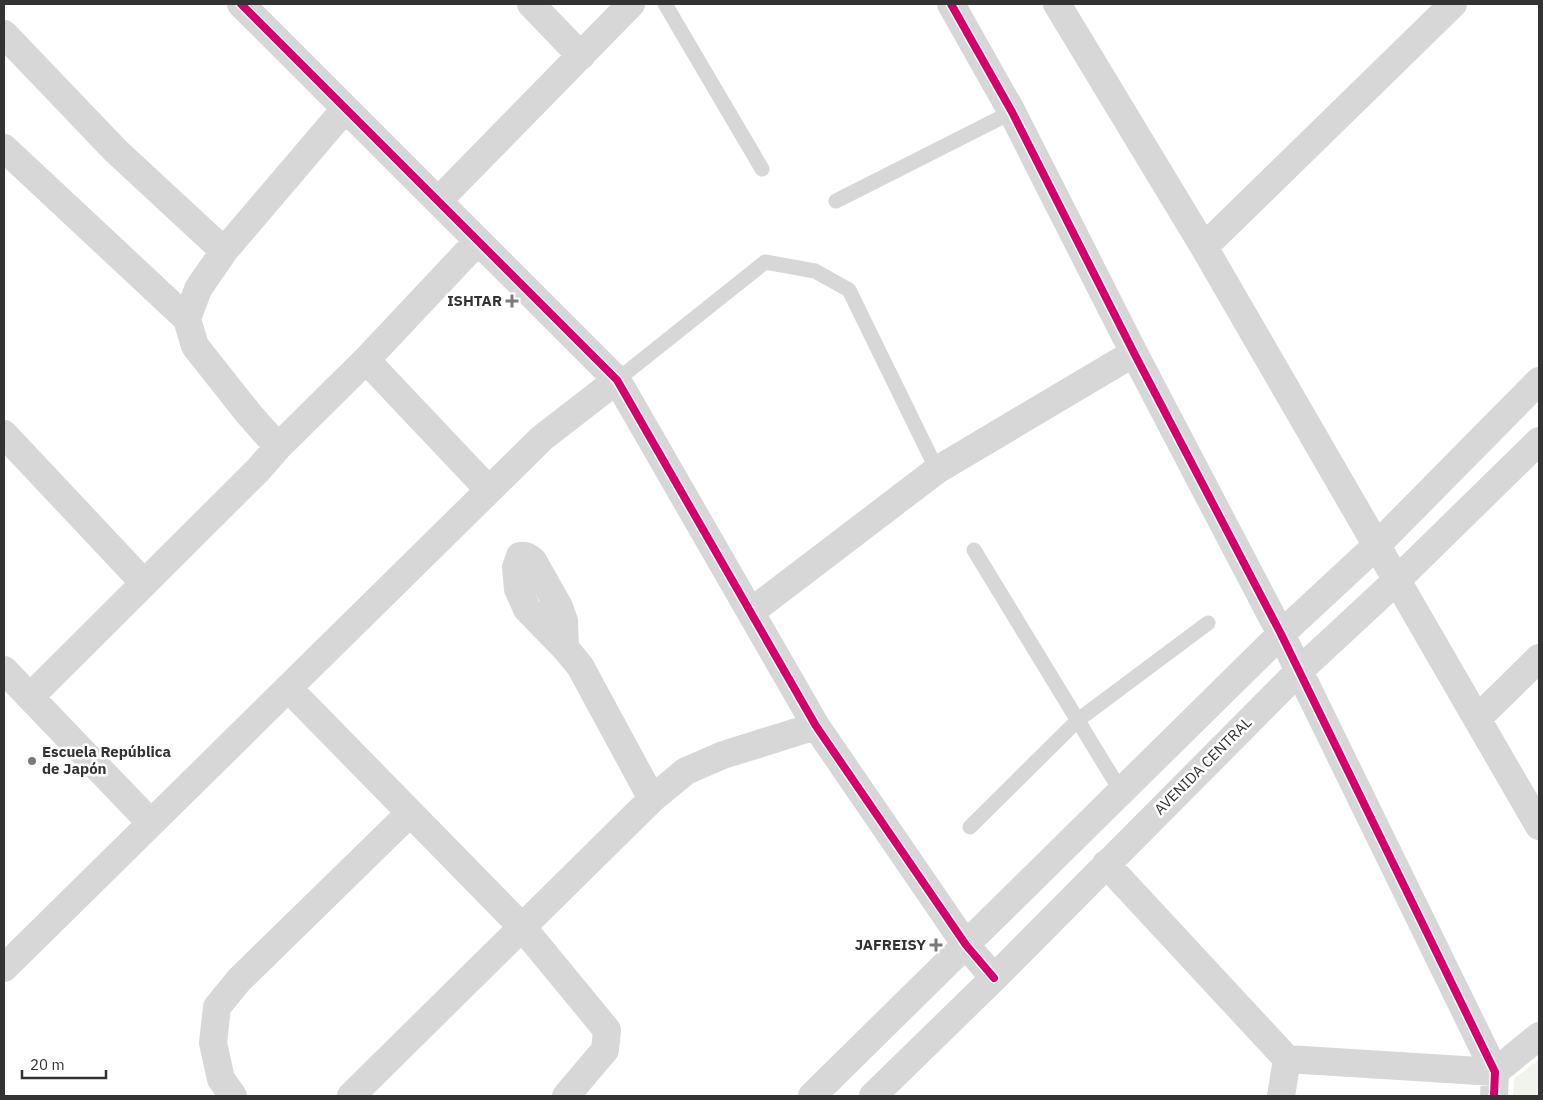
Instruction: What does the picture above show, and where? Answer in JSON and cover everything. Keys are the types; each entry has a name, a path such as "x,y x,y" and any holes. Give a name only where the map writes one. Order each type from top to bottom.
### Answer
{"street":[{"path":"241,4 617,380 752,611 816,726 966,946 994,978"},
{"path":"531,4 580,56"},
{"path":"438,201 631,4"},
{"path":"951,4 1012,112 1134,353 1281,634 1494,1084"},
{"path":"1057,4 1204,247 1539,826"},
{"path":"1204,247 1453,4"},
{"path":"4,34 116,151 224,251"},
{"path":"187,319 198,289 224,251 345,109"},
{"path":"4,148 187,319 195,346 248,413 278,447"},
{"path":"30,697 258,470 278,447 366,360 478,241"},
{"path":"752,611 938,470 1134,353"},
{"path":"366,360 489,490"},
{"path":"4,968 542,438 617,380"},
{"path":"812,1096 1122,793 1281,634 1377,546 1539,380"},
{"path":"4,434 144,583"},
{"name":"AVENIDA CENTRAL","path":"873,1096 994,978 1299,671 1396,581 1539,441"},
{"path":"565,648 580,666 652,799"},
{"path":"1477,719 1539,658"},
{"path":"4,670 151,823"},
{"path":"288,688 523,928 607,1030 605,1050 566,1096"},
{"path":"351,1096 652,799 686,771 723,755 816,726"},
{"path":"233,1096 221,1079 213,1043 217,1007 239,980 410,813"},
{"path":"1106,864 1287,1059 1494,1084"},
{"path":"1494,1084 1539,1036"},
{"path":"1281,1096 1287,1059"}],"lane":[{"path":"665,4 762,169"},
{"path":"836,201 1012,112"},
{"path":"617,380 765,262 815,271 849,290 938,470"},
{"path":"974,550 1122,793"},
{"path":"970,826 1078,720 1208,623"}],"shaded area":[{"path":"1539,1059 1539,1096 1513,1096 1514,1079"}],"cycle path":[{"path":"241,4 617,380 816,726 966,945 994,978"},
{"path":"951,4 1012,112 1134,353 1281,634 1495,1072 1494,1096"}],"place":[{"name":"ISHTAR","path":"512,301"},
{"name":"Escuela República de Japón","path":"32,761"},
{"name":"JAFREISY","path":"936,945"}]}
